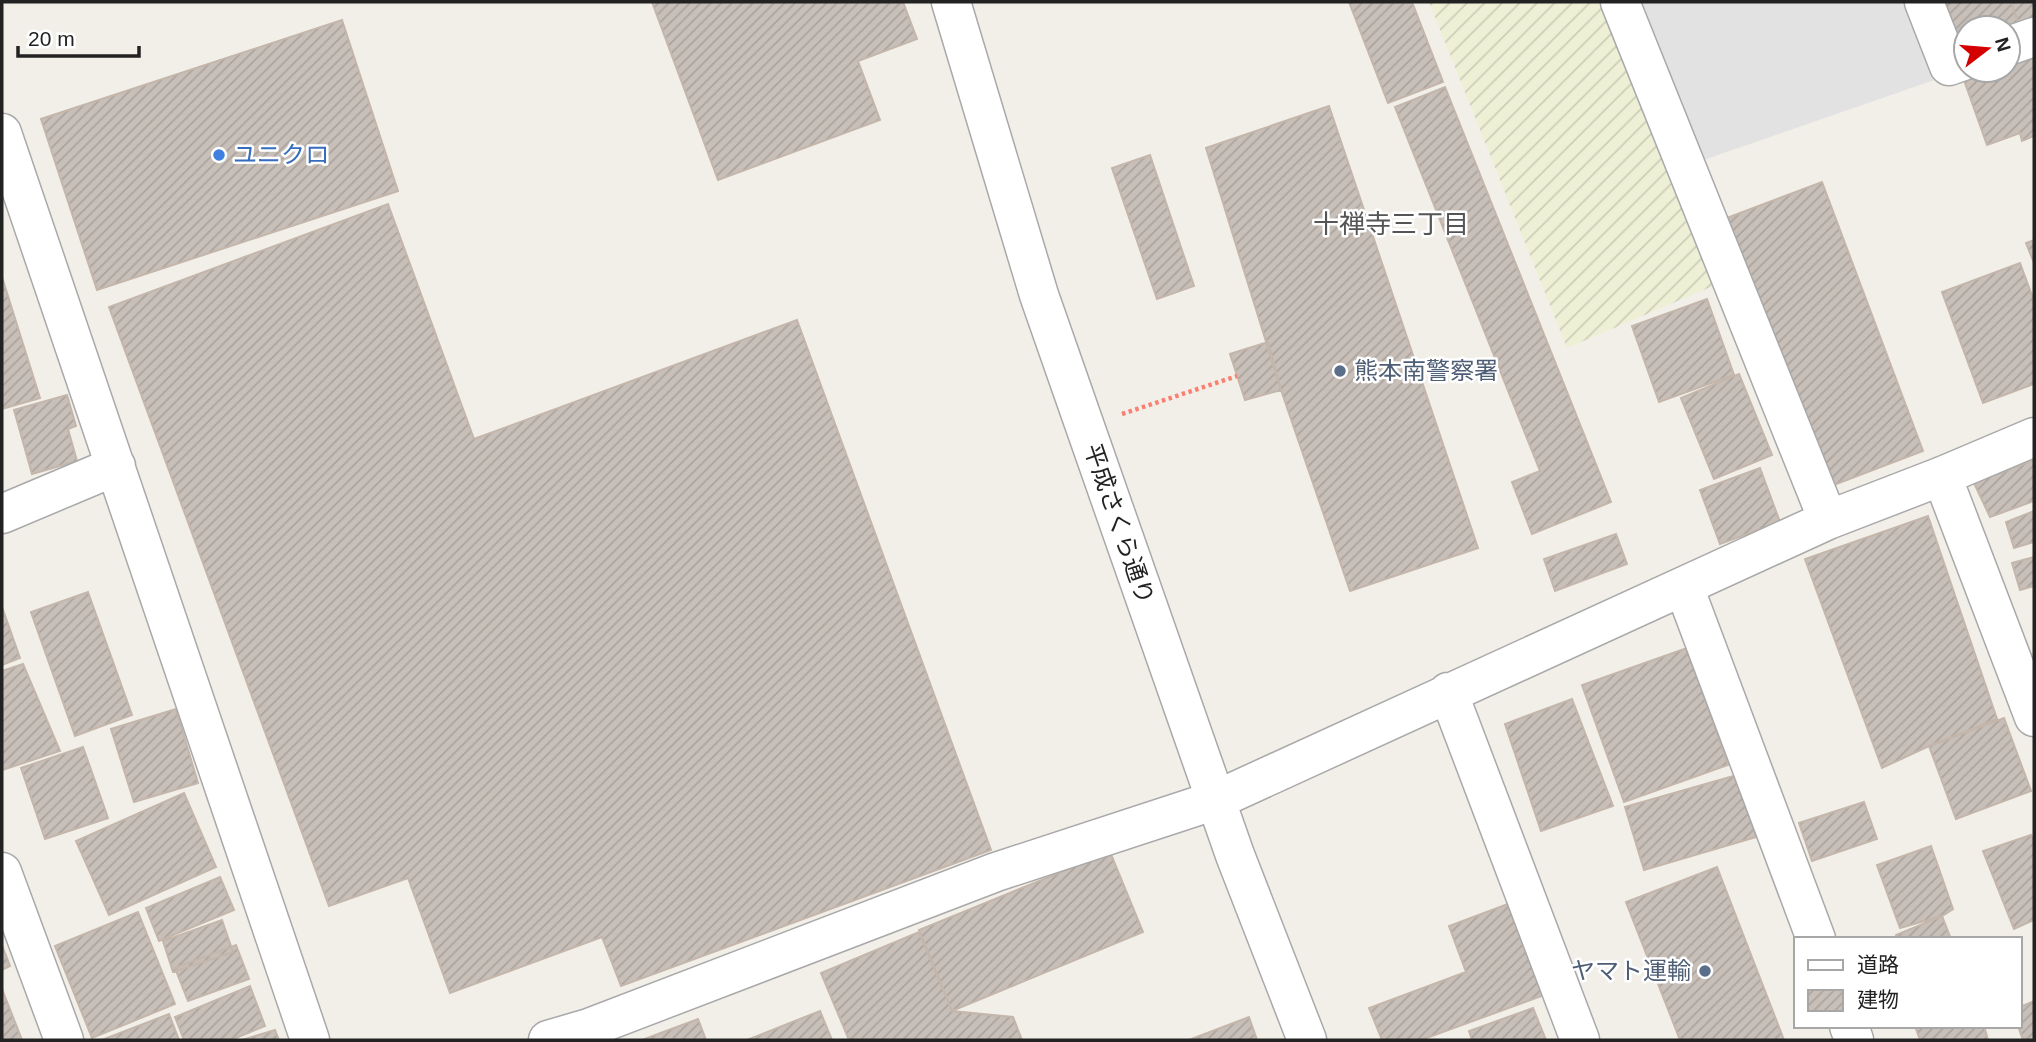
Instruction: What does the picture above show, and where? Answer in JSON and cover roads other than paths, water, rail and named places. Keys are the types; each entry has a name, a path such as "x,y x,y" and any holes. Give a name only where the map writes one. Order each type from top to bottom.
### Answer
{"street":[{"name":"平成さくら通り","path":"951,2 1039,295 1216,800 1307,1040"},
{"path":"1620,2 1828,520"},
{"path":"1924,2 1949,66 1952,65"},
{"path":"2,134 310,1040"},
{"path":"548,1040 591,1034 996,872 1216,800 1828,520 1942,476 2034,436"},
{"path":"2,514 116,466"},
{"path":"1942,476 2034,717"},
{"path":"1684,587 1815,937"},
{"path":"1448,692 1580,1040"},
{"path":"2,872 64,1040"}],"place":[{"name":"ユニクロ","path":"219,155"},
{"name":"熊本南警察署","path":"1340,371"},
{"name":"ヤマト運輸","path":"1705,971"}],"district":[{"name":"十禅寺三丁目","path":"1391,224"}]}
